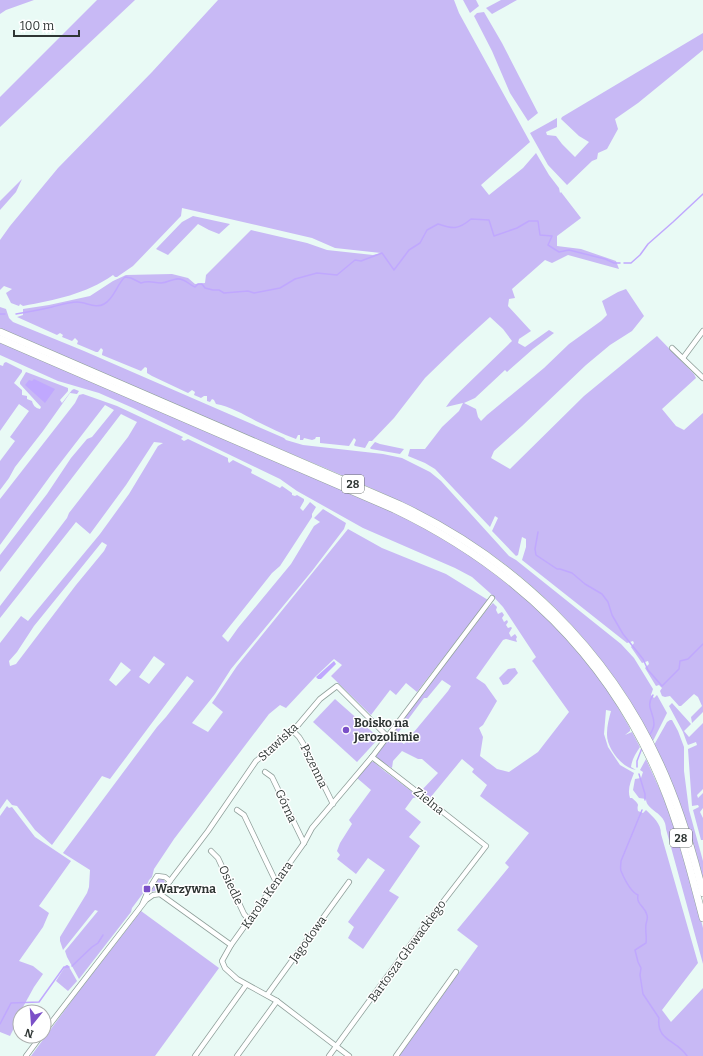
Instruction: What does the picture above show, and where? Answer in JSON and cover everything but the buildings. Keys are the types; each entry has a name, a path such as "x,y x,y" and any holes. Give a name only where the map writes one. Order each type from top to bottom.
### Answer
{"main road":[{"name":"28","path":"0,332 376,494 431,520 462,538 518,579 564,622 586,646 622,695 677,807 703,893"},
{"name":"28","path":"0,339 376,500 453,540 508,578 556,622 597,671 639,729"},
{"name":"28","path":"654,759 679,831 703,918"}],"street":[{"path":"683,358 703,331"},
{"path":"672,348 703,378"},
{"name":"Karola Kenara","path":"349,1056 277,1001 246,985 229,973 222,964 222,961 231,945 304,843 312,828 372,757 492,598"},
{"name":"Stawiska","path":"52,1022 142,905 153,894 160,894 211,826 256,761 293,731 320,699 337,686 387,736"},
{"name":"Pszenna","path":"293,731 304,745 333,804"},
{"name":"Zielna","path":"372,757 405,781 486,846"},
{"name":"Górna","path":"265,772 272,777 304,843"},
{"path":"237,810 244,815 276,882"},
{"name":"Bartosza Głowackiego","path":"329,1056 419,933 486,846"},
{"name":"Osiedle","path":"211,851 218,858 244,914 249,920"},
{"name":"Stawiska","path":"142,905 149,888 157,876 165,877 170,881"},
{"name":"Jagodowa","path":"267,995 349,882"},
{"path":"160,894 231,945"},
{"path":"396,1056 456,972"},
{"path":"196,1056 246,985"},
{"path":"237,1056 277,1001"},
{"path":"26,1056 35,1044"}],"shaded area":[{"path":"0,0 34,0 6,10 0,14"},
{"path":"97,0 135,0 0,127 0,97"},
{"path":"218,0 454,0 459,13 530,142 481,185 489,195 523,168 536,153 549,175 559,188 560,193 561,192 581,218 557,236 557,246 581,249 616,261 619,269 568,255 552,263 545,260 512,289 515,298 509,299 508,306 531,331 519,339 518,343 525,347 549,330 554,333 507,372 505,370 475,398 464,403 476,409 478,417 481,421 544,368 569,344 601,321 607,315 602,301 626,289 644,316 632,331 610,345 586,365 494,451 491,458 510,469 584,396 657,336 694,374 696,378 662,409 676,426 684,430 703,413 703,712 692,723 691,717 702,706 698,697 694,694 681,706 679,706 670,696 662,696 660,691 662,688 659,685 656,686 645,668 649,664 648,661 642,663 631,647 634,643 633,641 627,643 522,560 526,547 526,539 522,537 518,555 516,556 492,531 498,518 495,516 490,527 435,469 408,456 410,449 425,449 442,427 459,411 463,403 446,407 451,400 512,341 503,329 490,317 425,378 394,418 372,441 369,441 365,448 355,446 356,440 354,438 349,446 320,443 320,437 316,437 312,440 304,438 303,440 300,440 300,435 298,435 296,439 236,411 216,404 212,399 210,402 207,401 207,396 201,398 194,395 195,392 192,390 188,393 152,376 147,373 147,368 145,367 141,371 102,355 103,350 101,348 98,352 96,352 77,344 78,341 75,338 72,341 62,337 63,335 60,333 57,335 17,317 23,315 23,309 90,296 113,281 126,275 172,274 188,278 195,284 205,283 206,275 251,230 307,243 327,250 373,255 381,253 335,248 312,238 182,208 181,216 133,266 117,277 113,275 103,282 81,292 23,306 20,304 19,306 11,303 6,293 12,289 4,286 0,290 0,240 10,226 58,168 152,72"},
{"path":"463,0 476,0 479,6 470,13"},
{"path":"501,0 517,0 492,14 486,8"},
{"path":"484,12 502,43 538,113 528,121 510,93 492,51 474,16 477,13"},
{"path":"703,33 703,50 638,103 615,119 618,129 607,149 598,153 597,159 592,161 567,185 548,165 530,133 557,118 557,127 546,132 547,135 556,136 575,157 589,142 579,136 561,119 562,117"},
{"path":"22,179 16,192 0,210 0,201"},
{"path":"193,216 230,224 219,234 198,224 168,255 156,249 182,222"},
{"path":"0,307 6,309 9,318 13,322 84,351 286,440 303,445 383,454 402,458 430,472 441,481 509,556 621,644 634,658 653,689 651,695 654,698 657,695 667,713 653,741 627,696 590,646 562,615 532,586 488,552 459,533 398,500 0,329"},
{"path":"0,342 388,509 430,530 464,550 533,604 565,636 590,666 610,694 630,728 630,731 625,735 632,732 640,747 633,759 631,767 636,770 620,761 612,751 607,739 607,728 611,711 606,710 604,734 608,747 620,765 634,773 629,791 630,798 638,804 638,811 643,813 646,810 656,820 660,827 698,963 662,1010 671,1022 703,988 703,1056 399,1056 478,946 457,930 509,867 505,863 529,833 480,796 487,785 472,772 474,769 462,759 430,798 421,791 438,773 422,759 418,759 402,751 393,761 392,768 379,760 376,756 377,753 493,603 497,607 496,610 498,614 502,612 504,615 502,618 504,622 507,620 508,622 506,625 508,628 512,628 509,633 511,637 515,634 517,637 517,642 506,639 503,640 476,678 485,684 497,701 483,725 479,728 483,737 480,756 497,769 509,772 538,752 569,712 532,661 536,657 503,607 472,577 455,568 363,528 297,491 280,479 133,408 99,393 58,381 0,355","holes":["442,680 451,686 404,744 395,737 424,698 427,698"]},
{"path":"6,362 22,370 14,383 22,390 22,395 27,396 27,399 32,401 34,406 38,409 41,407 20,384 26,372 68,388 68,391 60,400 62,403 72,390 74,389 79,391 77,394 70,393 15,467 0,490 0,461 15,441 10,437 29,411 19,404 0,431 0,365 3,366"},
{"path":"34,379 55,389 45,403 25,385 29,380 32,381"},
{"path":"83,394 117,406 183,437 181,439 184,441 188,439 228,458 229,463 233,460 251,469 251,473 280,488 282,486 292,493 292,495 297,495 304,499 300,508 303,511 310,502 316,507 312,517 280,566 272,573 222,636 228,642 291,564 314,526 320,522 314,518 323,509 346,523 344,529 312,571 231,669 215,694 192,723 208,732 223,712 212,703 237,666 348,529 382,548 446,574 488,600 417,692 406,683 396,695 390,690 371,715 331,676 342,665 334,659 286,708 280,705 269,714 174,839 154,869 152,877 149,880 144,892 132,908 131,912 79,979 65,951 98,911 95,910 63,950 60,937 87,893 89,887 90,870 63,853 157,727 194,681 187,676 110,779 102,776 52,845 35,830 17,806 12,805 7,799 0,809 0,643 21,616 28,621 100,534 129,494 158,446 163,443 154,442 126,485 90,534 76,522 0,618 0,606 128,437 137,422 121,414 0,572 0,555 47,494 71,458 87,439 92,437 114,410 105,405 0,545 0,499 75,403 79,395","holes":["102,542 107,545 104,551 76,585 16,664 10,666 9,661 17,652 34,626","154,656 165,664 149,684 139,677","121,662 131,670 116,686 109,680"]},
{"path":"375,442 404,449 400,454 371,449 370,448"},
{"path":"334,661 336,664 321,679 316,677"},
{"path":"515,668 518,673 508,684 503,685 499,678 508,669"},
{"name":"Boisko na Jerozolimie","path":"335,699 379,738 357,762 313,722"},
{"path":"672,703 691,724 684,731 689,737 703,723 703,789 697,795 698,798 703,793 703,808 700,812 703,818 703,840 701,840 693,810 699,807 698,805 692,806 688,749 697,745 696,742 688,745 669,706"},
{"path":"672,720 678,731 684,747 684,771 689,810 703,861 703,883 669,776 654,745 667,722"},
{"path":"646,759 673,821 690,878 703,928 703,964 665,823 660,815 649,806 646,799 639,798 633,790 635,779 641,778 643,772 640,770"},
{"path":"371,762 374,762 418,797 413,798 405,809 421,822 409,837 420,846 389,891 399,897 363,949 348,938 354,927 348,922 385,870 368,858 356,874 337,859 340,855 337,851 340,843 352,824 349,820 371,790 357,778"},
{"path":"7,806 9,808 12,807 35,837 71,861 39,906 49,913 43,927 19,961 33,966 43,974 25,1004 12,1004 12,1032 10,1036 0,1032 0,816"},
{"path":"161,878 165,882 161,889 151,892 157,879"},
{"path":"141,911 219,968 155,1056 31,1056 40,1044 52,1044 52,1028"},
{"path":"66,965 68,965 77,981 68,991 56,981"}],"waterway":[{"path":"624,263 631,263 640,255 648,244 703,194"},
{"path":"16,314 74,302 94,306 104,304 110,299 125,277 141,283 164,283 175,279 180,279 195,287 198,284 202,284 205,288 219,290 224,293 248,291 254,293 280,288 295,279 317,273 337,275 355,260 361,261 382,253 394,270 409,250 420,243 427,230 438,224 455,228 471,219 489,220 494,236 517,228 529,221 538,221 540,235 552,236 548,245 559,252 569,250 605,259 614,263 620,263"},
{"path":"0,314 5,314"},
{"path":"538,532 535,549 536,555 557,569 572,573 585,584 602,594 608,602 612,615 623,634 643,659 648,670 662,686 679,669 680,661 688,659 703,644"},
{"path":"649,736 654,726 650,706 653,695"},
{"path":"637,767 637,761 642,748"},
{"path":"639,774 645,794 645,800"},
{"path":"642,810 621,861 621,871 628,884 638,895 638,901 646,912 647,916 646,943 635,950 641,968 640,975 643,994 659,1018 659,1026 664,1036 687,1056"},
{"path":"72,966 98,943 103,935"},
{"path":"0,1024 11,1003 39,1002 64,967 69,967"}],"place":[{"name":"Boisko na Jerozolimie","path":"346,730"},
{"name":"Warzywna","path":"147,889"}]}
